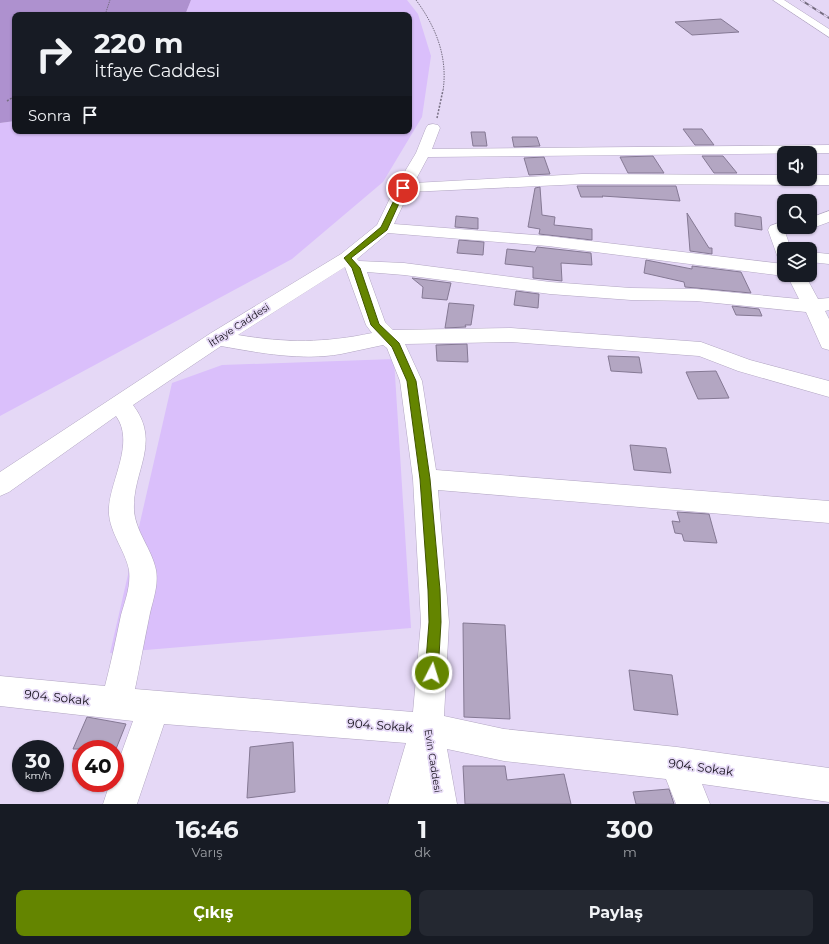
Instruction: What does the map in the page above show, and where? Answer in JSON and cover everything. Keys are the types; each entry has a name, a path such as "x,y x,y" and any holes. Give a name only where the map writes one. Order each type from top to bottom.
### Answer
{"street":[{"path":"778,0 829,34"},
{"name":"İtfaye Caddesi","path":"0,484 218,338 351,262 384,228 403,188 423,153 433,128"},
{"path":"423,153 829,149"},
{"path":"403,188 582,179 829,180"},
{"path":"817,221 829,216"},
{"path":"384,228 548,241 777,269"},
{"path":"817,258 829,259"},
{"path":"351,262 550,288 631,294 696,295 821,305"},
{"name":"Evin Caddesi","path":"351,262 376,325 396,346 411,381 425,479 435,622 426,729 440,804"},
{"path":"802,282 821,305 829,343"},
{"path":"218,338 262,346 309,349 340,347 386,337 511,335 701,349 745,366 829,389"},
{"path":"117,703 141,590 142,570 131,537 121,517 121,503 134,448 135,429 125,409 119,403"},
{"path":"425,479 829,512"},
{"name":"904. Sokak","path":"0,691 154,707 426,729 504,745 678,764 829,785"},
{"path":"120,804 154,707"},
{"path":"406,804 426,729"},
{"path":"678,764 693,804"}],"path":[{"path":"106,12 110,0"},
{"path":"416,0 425,10 438,33 444,68 442,100 433,128"},
{"path":"7,101 12,98"}],"shaded area":[{"path":"0,0 191,0 186,12 12,12 12,121 0,123"},
{"path":"191,0 407,0 418,14 431,56 422,117 412,134 412,12 186,12"},
{"path":"12,121 12,134 412,134 383,182 292,259 0,416 0,123"},
{"path":"394,359 411,628 110,653 172,383 222,365"}],"building":[{"path":"721,19 739,32 692,35 675,22"},
{"path":"683,129 702,129 714,145 695,145"},
{"path":"471,132 485,132 487,146 473,146"},
{"path":"512,137 537,137 540,146 514,147"},
{"path":"653,156 664,173 628,173 620,157"},
{"path":"702,156 723,156 737,173 714,173"},
{"path":"544,157 550,174 529,175 524,158"},
{"path":"577,186 676,186 680,201 602,196 603,197 581,197"},
{"path":"540,187 542,215 555,217 554,225 592,229 592,240 539,234 540,229 528,227 535,188"},
{"path":"687,213 709,248 712,248 712,254 690,251"},
{"path":"735,213 761,217 762,230 735,226"},
{"path":"456,216 478,218 478,229 455,227"},
{"path":"459,240 484,242 483,255 457,253"},
{"path":"537,247 591,253 592,265 561,263 562,281 533,278 533,267 505,264 507,249 535,252"},
{"path":"646,260 692,269 692,266 741,272 751,293 685,287 684,282 644,273"},
{"path":"412,278 451,283 447,300 422,298 423,287"},
{"path":"516,291 539,294 538,308 514,305"},
{"path":"449,303 474,305 471,325 465,325 466,327 445,328"},
{"path":"732,306 759,309 762,316 736,315"},
{"path":"467,344 468,362 437,361 436,345"},
{"path":"608,356 639,357 642,373 611,371"},
{"path":"716,371 729,398 698,399 686,372"},
{"path":"630,445 666,448 671,473 634,470"},
{"path":"677,512 709,514 717,543 684,541 682,534 675,533 672,521 680,522"},
{"path":"463,623 505,625 510,719 464,717"},
{"path":"629,670 672,675 678,715 634,710"},
{"path":"87,717 126,724 120,740 77,740"},
{"path":"293,742 295,792 247,798 250,747"},
{"path":"463,766 505,766 507,780 564,774 571,804 465,804"},
{"path":"669,789 674,804 636,804 633,792"}],"railway":[{"path":"801,0 829,18"}],"route":[{"path":"403,188 384,228 347,258 356,268 376,325 396,346 404,360 411,381 425,479 434,590 435,622 432,673"}]}
